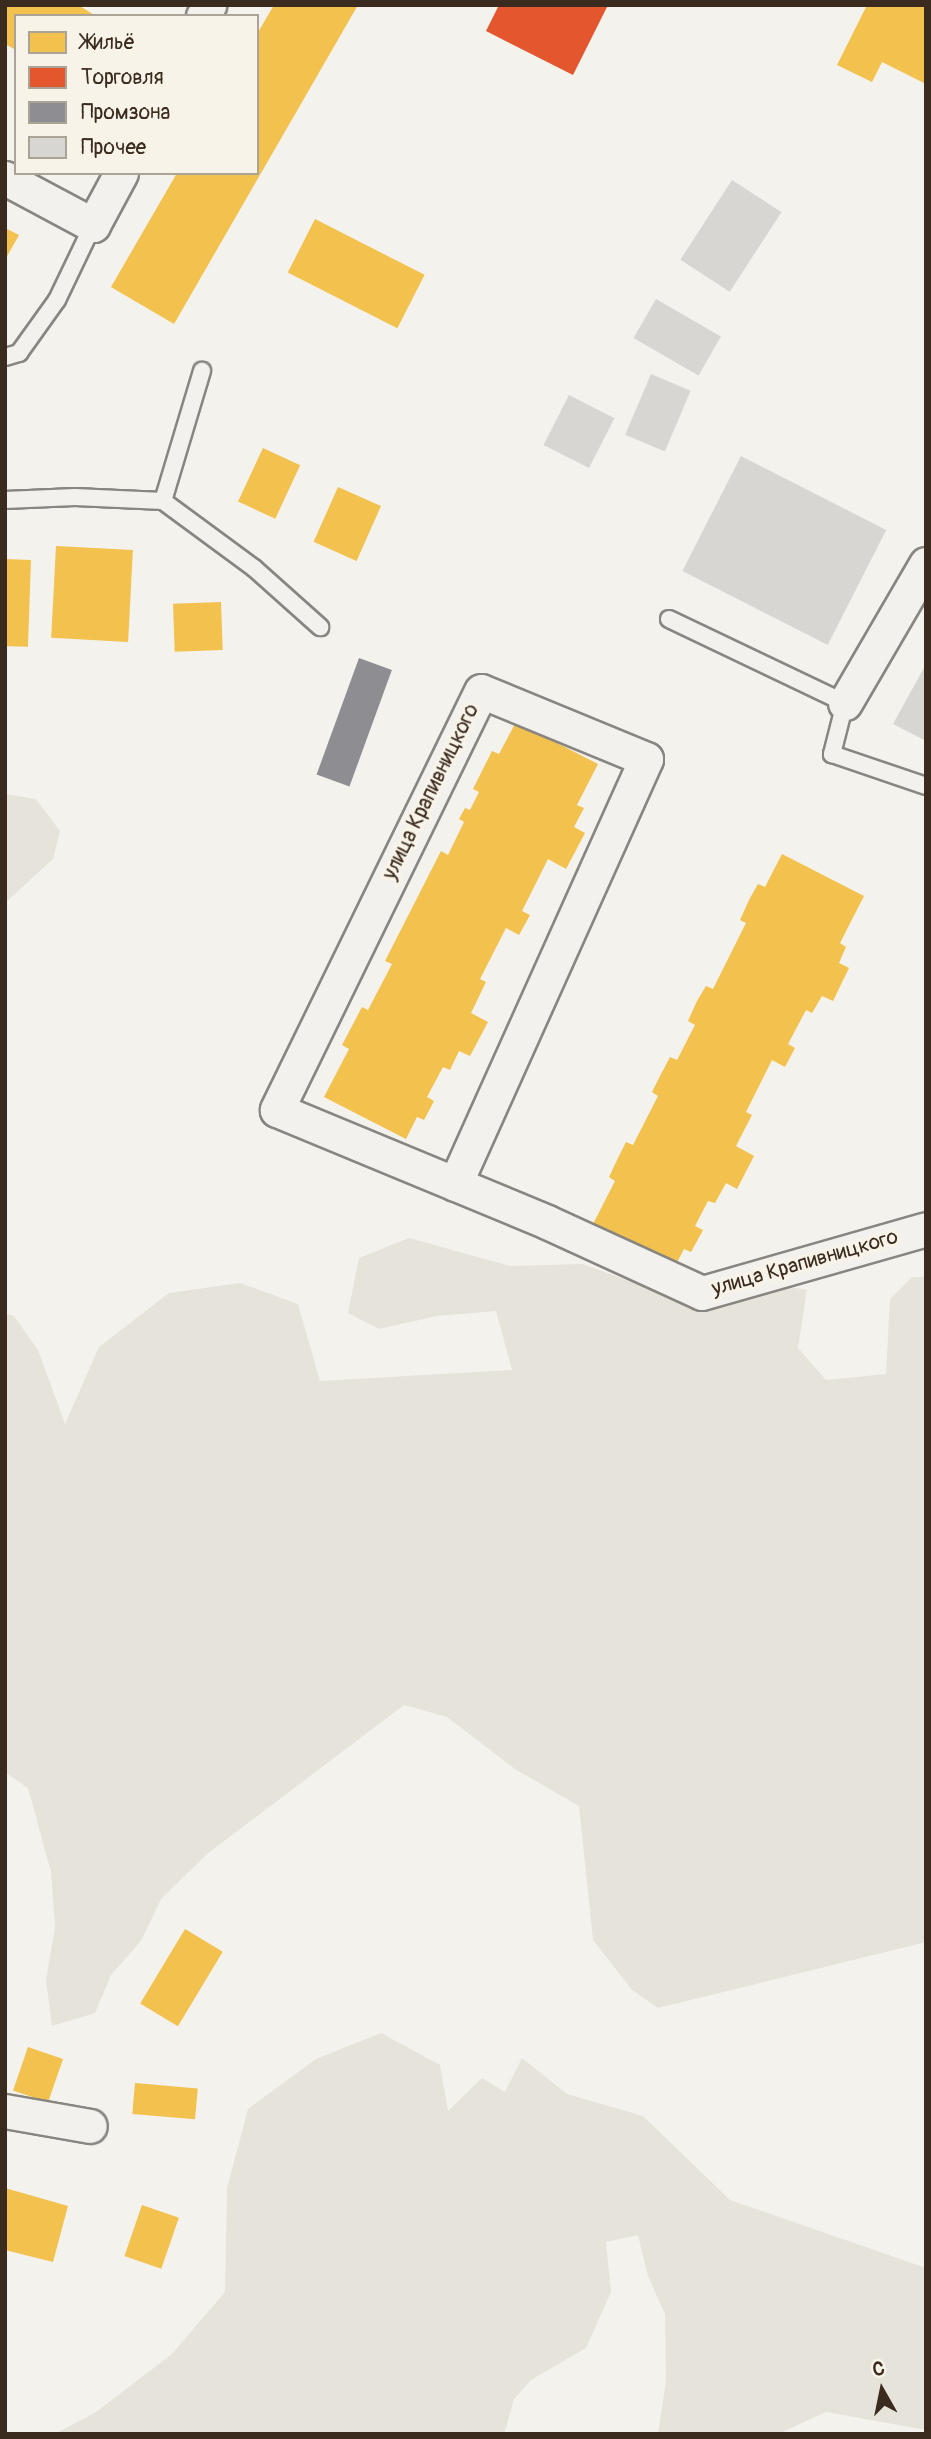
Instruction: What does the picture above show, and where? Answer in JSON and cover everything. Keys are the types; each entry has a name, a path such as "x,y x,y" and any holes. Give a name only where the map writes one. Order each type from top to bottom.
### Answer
{"street":[{"path":"5,178 93,225 120,175"},
{"path":"845,703 926,564"},
{"name":"улица Крапивницкого","path":"455,1184 646,759 481,691 277,1110 455,1184 702,1293 926,1229"},
{"path":"5,2111 90,2126"}],"lane":[{"path":"5,357 19,353 57,300 93,225"},
{"path":"163,501 202,371"},
{"path":"5,500 75,497 163,501 254,568 320,627"},
{"path":"669,619 845,703 832,754 926,786"}],"shaded area":[{"path":"5,794 36,799 60,831 53,859 5,903"},
{"path":"409,1238 510,1266 583,1264 672,1297 786,1286 807,1290 798,1348 826,1380 886,1374 890,1299 912,1277 926,1277 926,1942 658,2008 632,1990 593,1940 579,1806 515,1769 447,1717 404,1705 207,1854 161,1899 141,1941 111,1975 95,2013 52,2026 46,1980 55,1927 51,1872 28,1788 5,1772 5,1313 14,1316 38,1350 65,1424 99,1347 169,1293 240,1283 298,1304 320,1381 512,1370 496,1311 437,1316 379,1329 348,1313 359,1258"},
{"path":"381,2033 440,2065 448,2111 482,2078 505,2092 522,2058 567,2094 643,2116 730,2200 926,2268 926,2430 826,2412 778,2434 658,2434 666,2381 665,2314 648,2276 638,2235 606,2242 611,2292 586,2348 531,2380 514,2399 504,2434 55,2434 96,2412 172,2354 225,2292 227,2188 248,2109 316,2059"}],"building: Жильё":[{"path":"5,5 78,5 93,14 14,14 14,49 5,44"},
{"path":"274,5 358,5 174,324 111,287 176,175 259,175 259,31"},
{"path":"867,5 926,5 926,84 882,62 872,82 837,65"},
{"path":"315,219 425,275 397,328 288,272"},
{"path":"5,228 19,235 5,260"},
{"path":"263,448 300,465 275,519 238,501"},
{"path":"338,487 381,506 357,561 314,542"},
{"path":"56,546 133,550 128,642 51,638"},
{"path":"5,559 31,560 28,647 5,646"},
{"path":"221,602 223,650 175,652 173,604"},
{"path":"516,722 598,764 577,805 584,808 574,827 585,833 566,869 548,859 522,911 530,915 519,935 506,928 480,979 486,982 471,1013 488,1022 470,1056 459,1051 450,1070 443,1067 427,1097 434,1101 424,1120 417,1117 406,1139 324,1097 349,1049 342,1045 362,1007 368,1010 392,964 385,961 441,851 448,855 464,822 459,819 465,808 470,810 479,792 473,789 492,751 499,754"},
{"path":"782,854 864,896 840,943 846,947 839,963 849,968 833,1001 822,996 812,1013 806,1010 788,1044 795,1048 785,1067 772,1060 746,1112 752,1115 736,1146 754,1156 737,1189 726,1183 715,1203 708,1201 695,1226 703,1230 691,1252 684,1249 672,1272 590,1230 615,1181 609,1177 626,1142 633,1145 658,1096 652,1092 660,1076 670,1057 677,1060 695,1025 688,1021 697,1001 706,986 713,989 746,923 740,920 749,900 758,884 765,887"},
{"path":"185,1929 223,1952 178,2026 140,2004"},
{"path":"28,2047 63,2059 48,2103 13,2090"},
{"path":"135,2083 198,2088 195,2119 132,2114"},
{"path":"5,2188 68,2206 53,2262 5,2250"},
{"path":"142,2205 179,2218 161,2269 124,2256"}],"building: Торговля":[{"path":"499,5 608,5 573,75 486,31"}],"building: Промзона":[{"path":"359,658 392,670 349,786 317,775"}],"building: Прочее":[{"path":"732,180 781,212 730,292 680,260"},
{"path":"656,299 721,336 698,375 634,338"},
{"path":"651,374 691,391 665,452 625,435"},
{"path":"569,395 614,418 589,468 544,445"},
{"path":"741,456 886,530 828,645 682,571"},
{"path":"926,664 926,741 893,724"}]}
